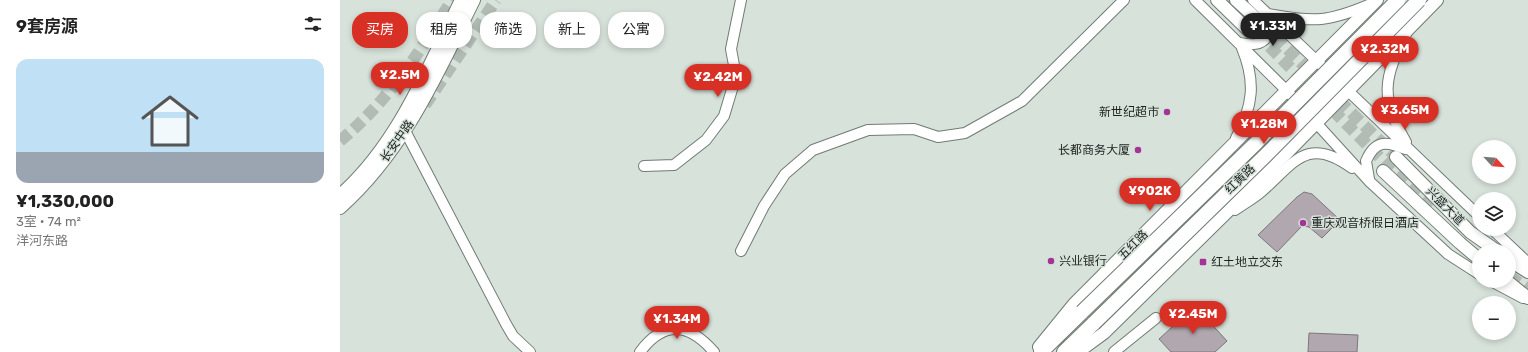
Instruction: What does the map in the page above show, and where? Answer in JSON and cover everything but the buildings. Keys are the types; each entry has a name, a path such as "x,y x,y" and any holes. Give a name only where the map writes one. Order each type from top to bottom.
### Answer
{"highway":[{"name":"红黄路","path":"1041,352 1255,144 1398,0"},
{"name":"红黄路","path":"1064,352 1266,155 1419,0"}],"main road":[{"name":"长安中路","path":"340,195 368,165 400,120 462,0"},
{"name":"长安中路","path":"340,208 369,180 406,131 427,95 474,0"},
{"path":"1216,0 1248,31"},
{"path":"1236,0 1263,18"},
{"path":"1078,352 1104,332 1218,221 1316,124 1437,0"},
{"path":"1377,1 1371,16 1372,24 1377,32 1386,37 1396,36 1410,27"},
{"name":"五红路","path":"1035,352 1074,304 1377,1"},
{"path":"1232,146 1241,146 1255,153 1262,167 1262,177"},
{"name":"兴盛大道","path":"1396,157 1470,232 1487,244"},
{"name":"兴盛大道","path":"1383,171 1472,253"},
{"path":"1516,264 1528,272"},
{"path":"1515,288 1528,299"}],"street":[{"path":"644,166 674,165 706,140 724,116 736,76 731,49 741,0"},
{"path":"741,251 764,206 785,174 813,150 868,130 914,129 938,137 965,133 1022,101 1124,0"},
{"path":"1196,0 1287,91 1369,181 1448,254 1472,269"},
{"path":"1240,43 1251,45 1258,44 1265,39 1271,27 1263,18 1253,0"},
{"path":"1263,18 1324,20 1345,15 1377,1"},
{"path":"1263,18 1316,61 1472,209"},
{"path":"1410,27 1394,59 1387,93 1396,124 1412,153"},
{"path":"1232,146 1244,123 1251,96 1249,65 1240,43"},
{"path":"400,120 506,324 513,336 530,352"},
{"path":"1369,181 1366,161 1374,148 1384,143 1392,143 1412,153"},
{"path":"1218,221 1260,193 1291,163 1302,156 1312,153 1324,154 1336,158 1369,181"},
{"path":"1499,236 1528,263"},
{"path":"1505,288 1528,299"},
{"path":"1114,352 1156,318"},
{"path":"640,352 650,339 658,334 674,329 684,330 696,335 714,352"}],"tunnel":[{"path":"340,141 374,109 402,75 452,0"},
{"path":"425,105 496,0"},
{"path":"1228,0 1242,12"},
{"path":"1243,22 1251,28 1433,211"},
{"path":"1262,24 1396,157"},
{"path":"1516,281 1528,289"}],"place":[{"name":"新世纪超市","path":"1167,112"},
{"name":"长都商务大厦","path":"1138,150"},
{"name":"重庆观音桥假日酒店","path":"1303,223"},
{"name":"兴业银行","path":"1051,261"},
{"name":"红土地立交东","path":"1203,262"}]}
